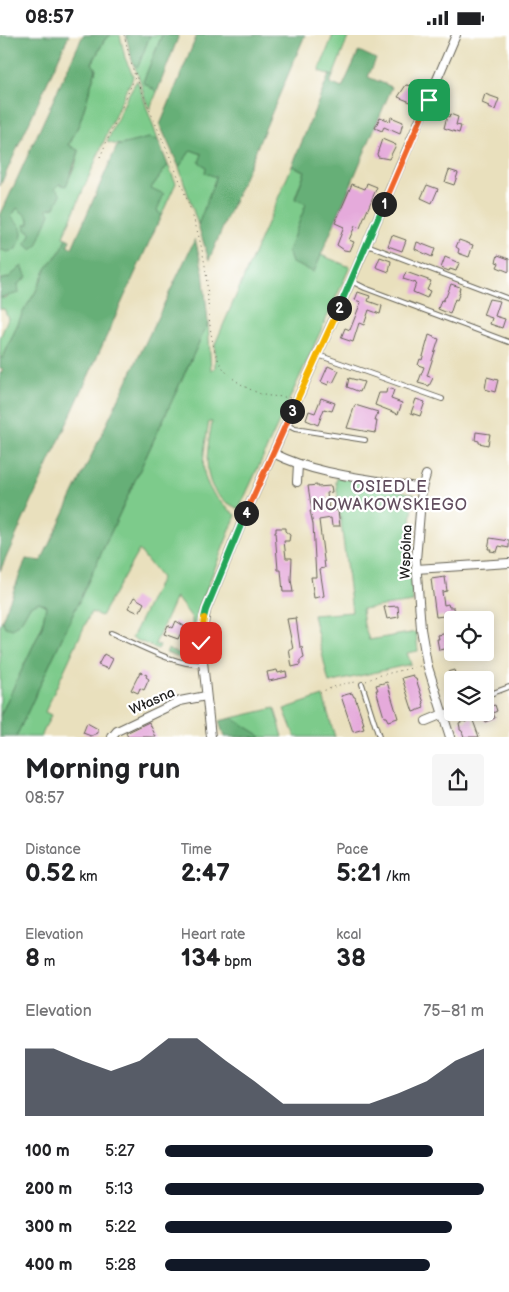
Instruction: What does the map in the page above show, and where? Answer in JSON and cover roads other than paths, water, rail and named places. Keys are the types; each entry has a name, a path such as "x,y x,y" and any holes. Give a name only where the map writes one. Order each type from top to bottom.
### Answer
{"street":[{"path":"211,737 201,643 206,610 245,515 367,245 456,35"},
{"path":"273,453 298,464 325,471 422,488"},
{"path":"296,482 298,464"},
{"name":"Wspólna","path":"426,475 422,488 416,569 421,629 428,664 450,737"},
{"path":"416,569 509,563"},
{"name":"Własna","path":"112,737 117,731 180,701 206,696"},
{"path":"426,721 443,714"}],"lane":[{"path":"367,245 509,299"},
{"path":"351,281 509,342"},
{"path":"318,355 442,399"},
{"path":"286,425 295,429 365,440"},
{"path":"111,633 178,661 193,665 203,664"},
{"path":"362,684 379,737"},
{"path":"494,693 509,687"}],"district":[{"name":"OSIEDLE NOWAKOWSKIEGO","path":"390,496"}]}
